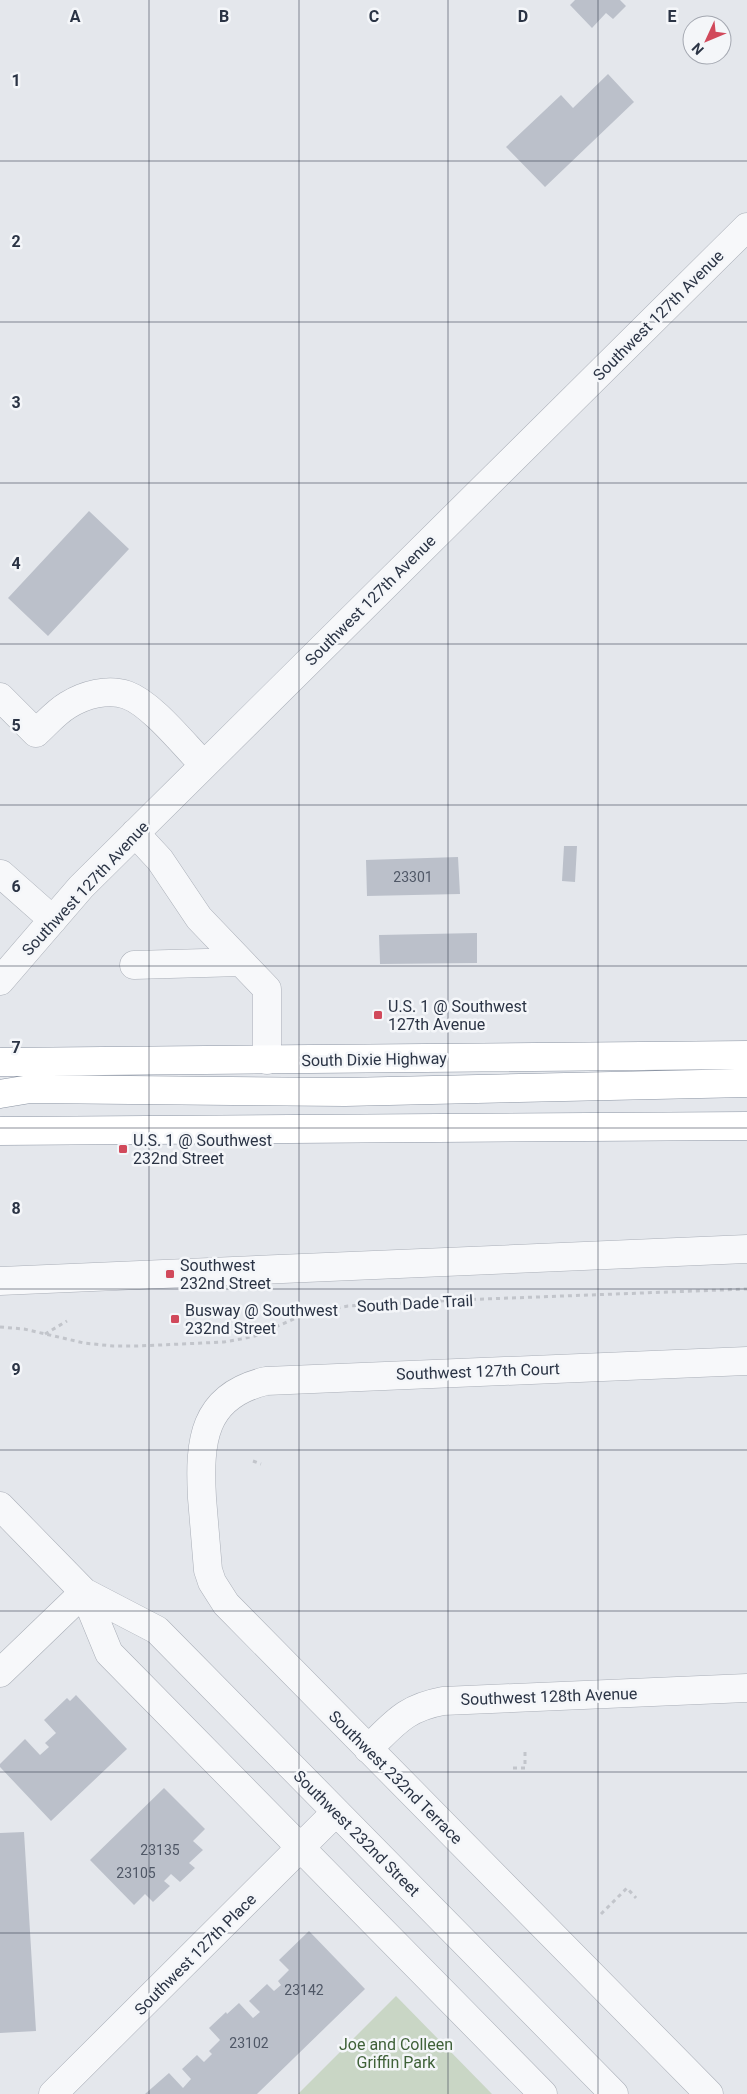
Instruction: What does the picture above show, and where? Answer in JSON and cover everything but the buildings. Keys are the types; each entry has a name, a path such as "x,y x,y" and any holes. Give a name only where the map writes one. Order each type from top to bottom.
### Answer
{"highway":[{"name":"South Dixie Highway","path":"0,1062 747,1055"},
{"path":"0,1094 30,1089 345,1092 747,1083"},
{"path":"0,1132 747,1126"}],"street":[{"name":"Southwest 127th Avenue","path":"0,980 81,887 747,226"},
{"path":"0,696 36,733 66,706 84,697 103,692 126,694 145,705 204,764"},
{"path":"135,833 160,860 199,918 267,989 267,1060"},
{"path":"0,874 53,920"},
{"path":"134,965 241,962"},
{"path":"0,1281 747,1250"},
{"name":"Southwest 127th Court","path":"218,1408 237,1391 250,1385 275,1380 747,1361"},
{"name":"Southwest 232nd Terrace","path":"218,1408 205,1436 200,1466 204,1533 208,1570 212,1582 234,1613 709,2094"},
{"name":"Southwest 232nd Street","path":"0,1506 84,1592 157,1630 614,2094"},
{"path":"0,1673 84,1592"},
{"name":"Southwest 232nd Street","path":"84,1592 109,1653 543,2094"},
{"name":"Southwest 128th Avenue","path":"368,1749 398,1720 414,1708 443,1701 747,1688"},
{"name":"Southwest 127th Place","path":"52,2094 336,1812"}],"path":[{"name":"South Dade Trail","path":"0,1327 17,1328 84,1343 112,1346 224,1342 255,1336 311,1313 348,1306 747,1289"},
{"path":"45,1334 68,1321"},
{"path":"253,1461 262,1464"},
{"path":"513,1768 525,1768 525,1749"},
{"path":"601,1914 627,1888 636,1898"}],"green space":[{"name":"Joe and Colleen Griffin Park","path":"396,1996 492,2094 298,2094"}],"place":[{"name":"U.S. 1 @ Southwest 127th Avenue","path":"378,1015"},
{"name":"U.S. 1 @ Southwest 232nd Street","path":"123,1149"},
{"name":"Southwest 232nd Street","path":"170,1274"},
{"name":"Busway @ Southwest 232nd Street","path":"175,1319"}]}
